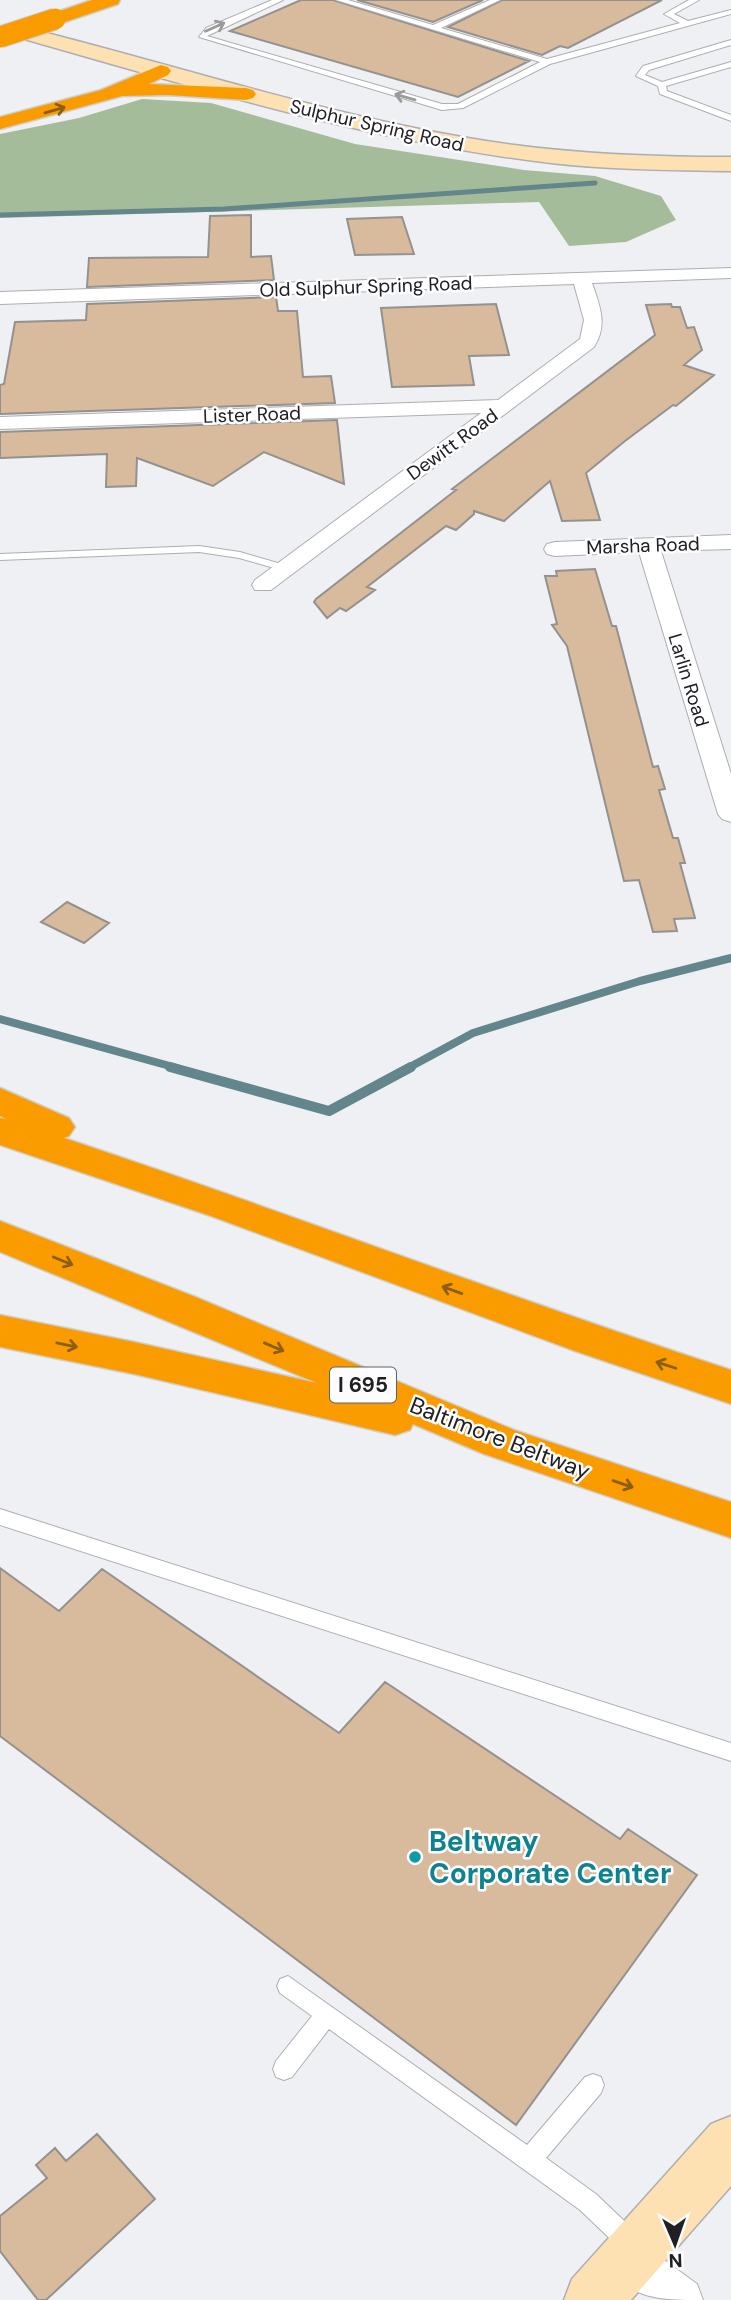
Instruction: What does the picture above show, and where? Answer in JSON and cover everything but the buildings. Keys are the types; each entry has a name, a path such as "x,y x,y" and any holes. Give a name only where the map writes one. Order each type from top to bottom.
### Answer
{"highway":[{"path":"0,37 82,0"},
{"path":"0,27 111,0"},
{"path":"0,123 108,94 161,71"},
{"path":"108,94 168,89 246,94"},
{"path":"0,1101 226,1206"},
{"path":"0,1131 226,1206 590,1340 731,1387"},
{"name":"Baltimore Beltway","path":"0,1236 178,1307 499,1442 731,1520"},
{"path":"0,1331 134,1358 499,1442"}],"main road":[{"name":"Sulphur Spring Road","path":"31,35 353,123 475,147 584,160 721,164"},
{"path":"721,164 717,182 728,181"},
{"path":"620,2271 731,2144"}],"street":[{"name":"Old Sulphur Spring Road","path":"0,298 731,273"},
{"name":"Dewitt Road","path":"263,585 504,406 592,337 594,323 582,279"},
{"name":"Lister Road","path":"0,422 504,406"},
{"name":"Marsha Road","path":"555,549 731,542"},
{"name":"Larlin Road","path":"648,545 731,814"},
{"path":"620,2271 681,2300"}],"lane":[{"path":"279,0 209,30 203,37 432,105 460,106 547,62 731,12"},
{"path":"340,0 547,62"},
{"path":"434,28 496,0"},
{"path":"688,24 668,14 695,0"},
{"path":"731,43 646,68 640,76 662,85 731,65"},
{"path":"662,85 663,92 731,118"},
{"path":"0,557 199,549 240,555 285,567"},
{"path":"0,1517 731,1752"},
{"path":"288,1986 588,2202 620,2271"},
{"path":"284,2069 327,2014"},
{"path":"529,2160 593,2085"}],"green space":[{"path":"142,99 211,103 355,144 524,170 595,176 661,196 676,220 626,242 569,246 539,202 0,218 0,134 79,118"}],"waterway":[{"path":"0,215 224,209 595,183"},
{"path":"408,1068 473,1033 640,981 731,958"},
{"path":"0,1019 177,1068"},
{"path":"170,1067 329,1111 411,1067"}],"place":[{"name":"Beltway Corporate Center","path":"415,1857"}]}
